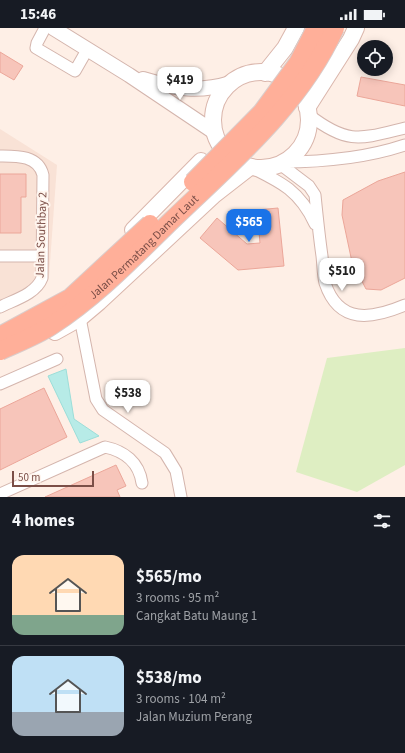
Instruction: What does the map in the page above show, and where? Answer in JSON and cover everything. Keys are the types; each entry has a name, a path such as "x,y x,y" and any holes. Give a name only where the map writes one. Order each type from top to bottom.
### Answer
{"highway":[{"path":"267,116 298,63 316,28"},
{"path":"267,116 312,72 335,28"},
{"name":"Jalan Permatang Damar Laut","path":"0,336 70,298 208,168 267,116"},
{"name":"Jalan Permatang Damar Laut","path":"0,351 50,326 92,296 267,116"}],"main road":[{"path":"265,72 285,48 296,28"},
{"path":"308,111 352,39 356,28"},
{"path":"265,72 287,80 303,97 308,111 308,130 303,144 293,156 281,163 265,168 250,167 238,162 227,154 217,138 213,118 216,104 223,91 231,83 241,76 265,72"},
{"path":"0,329 55,300 86,278 217,138"},
{"path":"0,360 80,318 214,195 250,167"}],"street":[{"path":"45,28 36,48 75,71 87,50"},
{"path":"53,28 129,75 217,138"},
{"path":"129,75 169,87 190,90 214,88 231,83"},
{"path":"308,111 326,128 346,136 365,138 405,128"},
{"path":"281,163 306,162 377,154 405,145"},
{"name":"Jalan Southbay 2","path":"0,156 16,156 29,159 41,169 42,256 42,278 37,288 0,307"},
{"path":"281,163 309,186 315,195 325,282 331,297 339,308 353,315 368,316 385,313 405,305"},
{"path":"250,167 292,190 306,206 318,230"},
{"path":"0,256 42,256"},
{"path":"80,318 96,399 103,410 165,453 176,471 180,497"},
{"path":"0,384 57,359"},
{"path":"0,494 105,447 115,449 125,455 136,465 140,473 142,483"}],"shaded area":[{"path":"0,129 57,165 49,277 45,287 36,296 0,314"}],"green space":[{"path":"405,348 405,465 357,492 296,472 327,358"}],"water":[{"path":"66,369 74,419 99,436 80,443 48,376"}],"building":[{"path":"0,52 23,66 14,80 0,72"},
{"path":"361,77 405,85 405,106 357,96"},
{"path":"405,172 405,278 381,290 366,289 352,262 342,215 343,200 378,181"},
{"path":"0,174 26,174 26,197 21,197 21,233 0,233"},
{"path":"278,208 284,266 238,270 200,238 217,218 247,244 260,243 257,210"},
{"path":"44,388 67,437 0,470 0,409"},
{"path":"116,465 126,486 117,490 120,497 45,497"}]}
